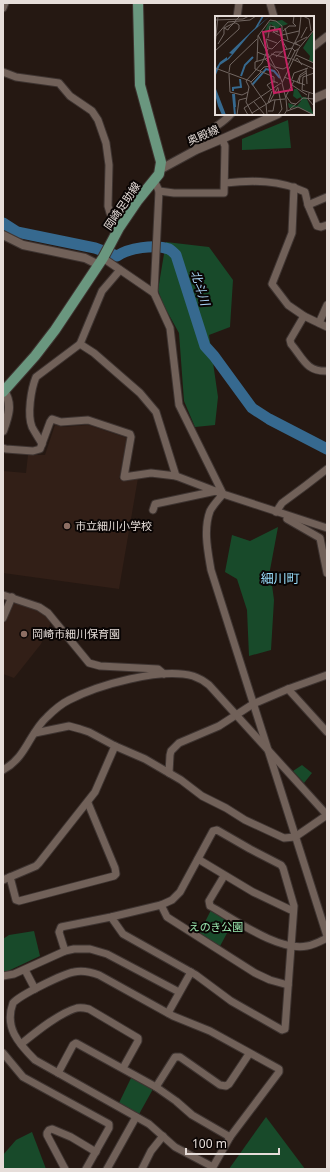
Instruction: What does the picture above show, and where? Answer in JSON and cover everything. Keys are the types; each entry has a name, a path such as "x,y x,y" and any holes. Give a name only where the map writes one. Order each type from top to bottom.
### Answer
{"main road":[{"path":"138,3 140,85 161,162 161,169"},
{"name":"岡崎足助線","path":"3,392 35,356 55,330 104,257 138,200 159,174 161,169"}],"street":[{"path":"3,8 6,3"},
{"path":"237,16 239,3"},
{"path":"270,3 274,16"},
{"path":"314,46 327,36"},
{"path":"3,72 16,77 59,83 70,96 92,111 98,120 106,143 109,165 108,206 110,213 120,228"},
{"path":"314,99 327,93"},
{"path":"196,150 197,144 202,136 225,121 230,115"},
{"name":"奥殿線","path":"161,169 196,150 276,115"},
{"path":"159,191 174,193 223,194 225,192 225,146 222,139"},
{"path":"154,180 159,191 154,293 170,328 178,405 220,493"},
{"path":"225,183 251,180 275,182 294,187 305,192 308,205 317,226 321,227 327,225"},
{"path":"294,187 292,233 272,284 288,305 304,316 327,327"},
{"path":"308,205 327,197"},
{"path":"3,235 23,245 85,258 104,257 120,270 154,293"},
{"path":"42,444 32,429 30,422 34,381 36,377 80,344 102,291 120,270"},
{"path":"319,323 327,305"},
{"path":"304,316 290,340 291,344 307,366 318,371 327,371"},
{"path":"80,344 94,353 140,392 156,412 176,476"},
{"path":"3,392 8,397 9,403 3,431"},
{"path":"3,448 33,451 40,449 52,419 62,422 88,420 130,434 131,437 124,477 151,473 176,476 220,493 327,528"},
{"path":"275,511 282,502 327,469"},
{"path":"153,510 156,504 220,493"},
{"path":"220,493 208,519 206,532 209,562 327,937 306,946 291,946 269,939 210,906 209,901 224,876"},
{"path":"275,511 320,538 327,573"},
{"path":"3,595 39,607 48,613 89,663 100,666 158,670 164,674"},
{"path":"3,618 12,597"},
{"path":"3,770 9,767 23,753 41,722 68,700 98,688 134,678 164,674 182,674 198,678 209,685 327,815 295,837 284,838 245,820 226,808 202,796 181,780 145,759 114,746 89,732 68,726 35,733"},
{"path":"169,773 171,751 179,743 220,726 253,704 327,675"},
{"path":"288,689 327,732"},
{"path":"3,880 36,866 39,863 88,803 98,786 114,746"},
{"path":"10,877 16,900 19,901 114,876 116,874 115,868 88,803"},
{"path":"65,951 59,932 61,927 162,905 172,900 177,896 213,831 217,830 282,866 294,905 285,1029 284,1030 231,1001 191,972 123,934 111,917"},
{"path":"198,859 224,876 293,912"},
{"path":"162,905 167,917 237,963 270,980 288,985"},
{"path":"3,976 10,976 25,970 65,951 82,949 100,952 179,992"},
{"path":"25,970 35,989"},
{"path":"81,971 99,975 168,1013 210,1031 249,1054 279,1069 230,1137 212,1168 180,1150 149,1124 35,1060 21,1044 6,1021 13,1002 35,989 69,973 81,971"},
{"path":"168,1013 191,972"},
{"path":"21,1044 55,1019 72,1010 81,1008 89,1009 138,1038 138,1041 123,1068"},
{"path":"58,1073 73,1044 76,1043 156,1087 176,1101 192,1115 230,1137"},
{"path":"3,1053 23,1077 109,1124 109,1128 86,1169"},
{"path":"156,1087 175,1057 180,1057 220,1085 226,1086 229,1084 249,1054"},
{"path":"107,1169 136,1117"},
{"path":"65,1169 47,1136 49,1130 52,1129 71,1137 96,1152"},
{"path":"142,1169 151,1151 163,1136"}],"shaded area":[{"name":"市立細川小学校","path":"55,425 63,427 88,425 127,438 119,479 138,478 119,589 3,573 3,471 26,473 28,455 45,455"},
{"name":"岡崎市細川保育園","path":"14,602 41,612 51,622 41,644 14,678 3,674 3,625"}],"green space":[{"path":"288,120 291,148 242,150 242,139"},
{"path":"166,242 209,247 233,280 230,327 209,335 218,397 215,425 195,427 184,401 179,333 163,304 158,290"},
{"path":"278,527 270,570 274,600 271,650 249,656 247,610 237,579 225,572 232,535 250,541"},
{"path":"302,765 312,773 304,783 293,771"},
{"name":"えのき公園","path":"211,910 233,922 219,948 198,936"},
{"path":"34,931 40,956 8,971 3,971 3,939 9,935"},
{"path":"132,1076 153,1089 138,1116 118,1105"},
{"path":"266,1117 305,1169 229,1169"},
{"path":"32,1132 46,1169 3,1169 3,1155 16,1140"}],"waterway":[{"name":"北斗川","path":"3,223 17,232 95,248 117,256 135,249 149,247 170,249 176,255 205,346 252,408 269,419 327,449"}],"place":[{"name":"市立細川小学校","path":"67,526"},
{"name":"岡崎市細川保育園","path":"24,634"}],"district":[{"name":"細川町","path":"280,578"}]}
